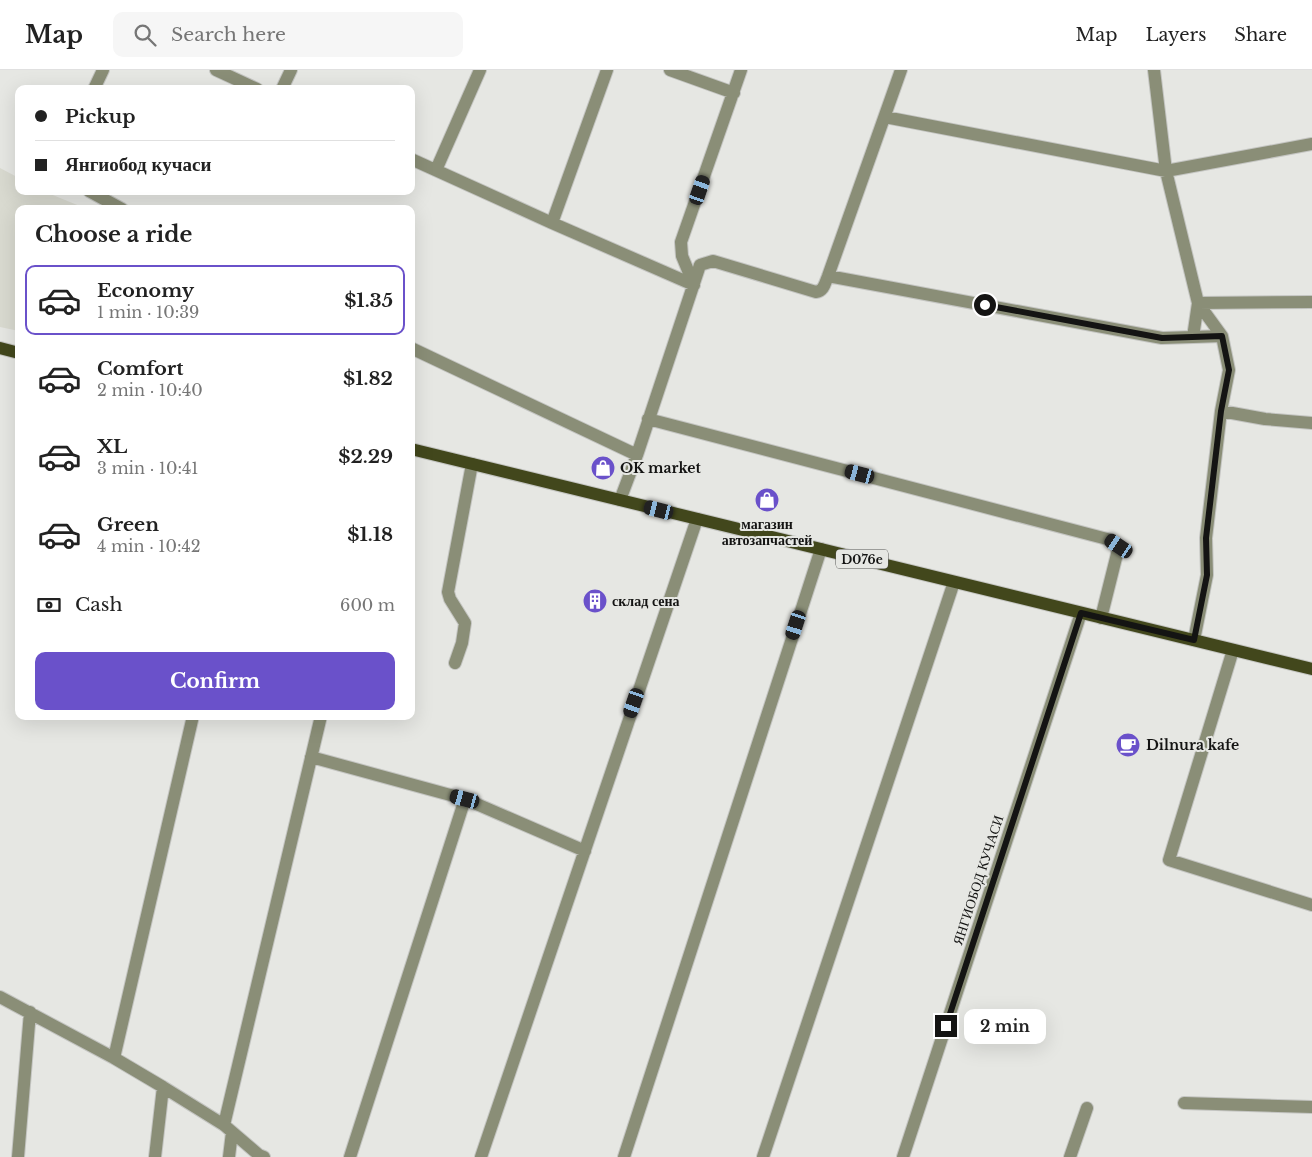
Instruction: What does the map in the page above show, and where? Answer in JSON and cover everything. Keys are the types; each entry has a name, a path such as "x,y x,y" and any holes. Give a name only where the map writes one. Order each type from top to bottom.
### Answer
{"main road":[{"path":"0,348 15,352"},
{"name":"D076e","path":"415,450 1312,669"}],"street":[{"path":"96,85 103,70"},
{"path":"216,70 248,85"},
{"path":"284,85 290,70"},
{"path":"436,170 480,70"},
{"path":"552,224 607,70"},
{"path":"670,70 734,93"},
{"path":"694,285 682,256 681,242 742,70"},
{"path":"620,500 637,455 700,265 713,262 820,292 828,276 901,70"},
{"path":"1154,70 1166,172 1198,303 1193,337"},
{"path":"885,117 1166,172 1312,144"},
{"path":"415,161 552,224 694,285"},
{"path":"96,195 115,205"},
{"path":"828,276 1162,338 1222,336"},
{"path":"1198,303 1312,302"},
{"path":"1194,640 1207,575 1206,538 1221,411 1229,370 1222,336 1198,303"},
{"path":"415,350 637,455"},
{"path":"1221,411 1265,419 1312,423"},
{"path":"648,419 1111,540 1119,546 1101,618"},
{"path":"455,663 466,623 450,599 448,592 472,464"},
{"path":"481,1157 697,519"},
{"path":"624,1157 821,549"},
{"path":"763,1157 954,582"},
{"name":"ЯНГИОБОД КУЧАСИ","path":"903,1157 1081,613"},
{"path":"1233,650 1169,860 1312,905"},
{"path":"114,1058 192,720"},
{"path":"229,1157 228,1128 320,720"},
{"path":"311,757 465,799 584,851"},
{"path":"350,1157 465,799"},
{"path":"0,997 114,1058 163,1087 228,1128 259,1155 264,1157"},
{"path":"18,1157 30,1012"},
{"path":"156,1157 163,1087"},
{"path":"1184,1103 1312,1107"},
{"path":"1070,1157 1087,1108"}],"shaded area":[{"path":"0,168 15,176 15,195 53,195 77,205 15,205 15,330 0,327"}],"place":[{"name":"OK market","path":"603,468"},
{"name":"магазин автозапчастей","path":"767,500"},
{"name":"склад сена","path":"595,601"},
{"name":"Dilnura kafe","path":"1128,745"}],"route":[{"path":"946,1026 1081,613 1194,640 1207,575 1206,538 1221,411 1229,370 1222,336 1162,338 985,305"}]}
